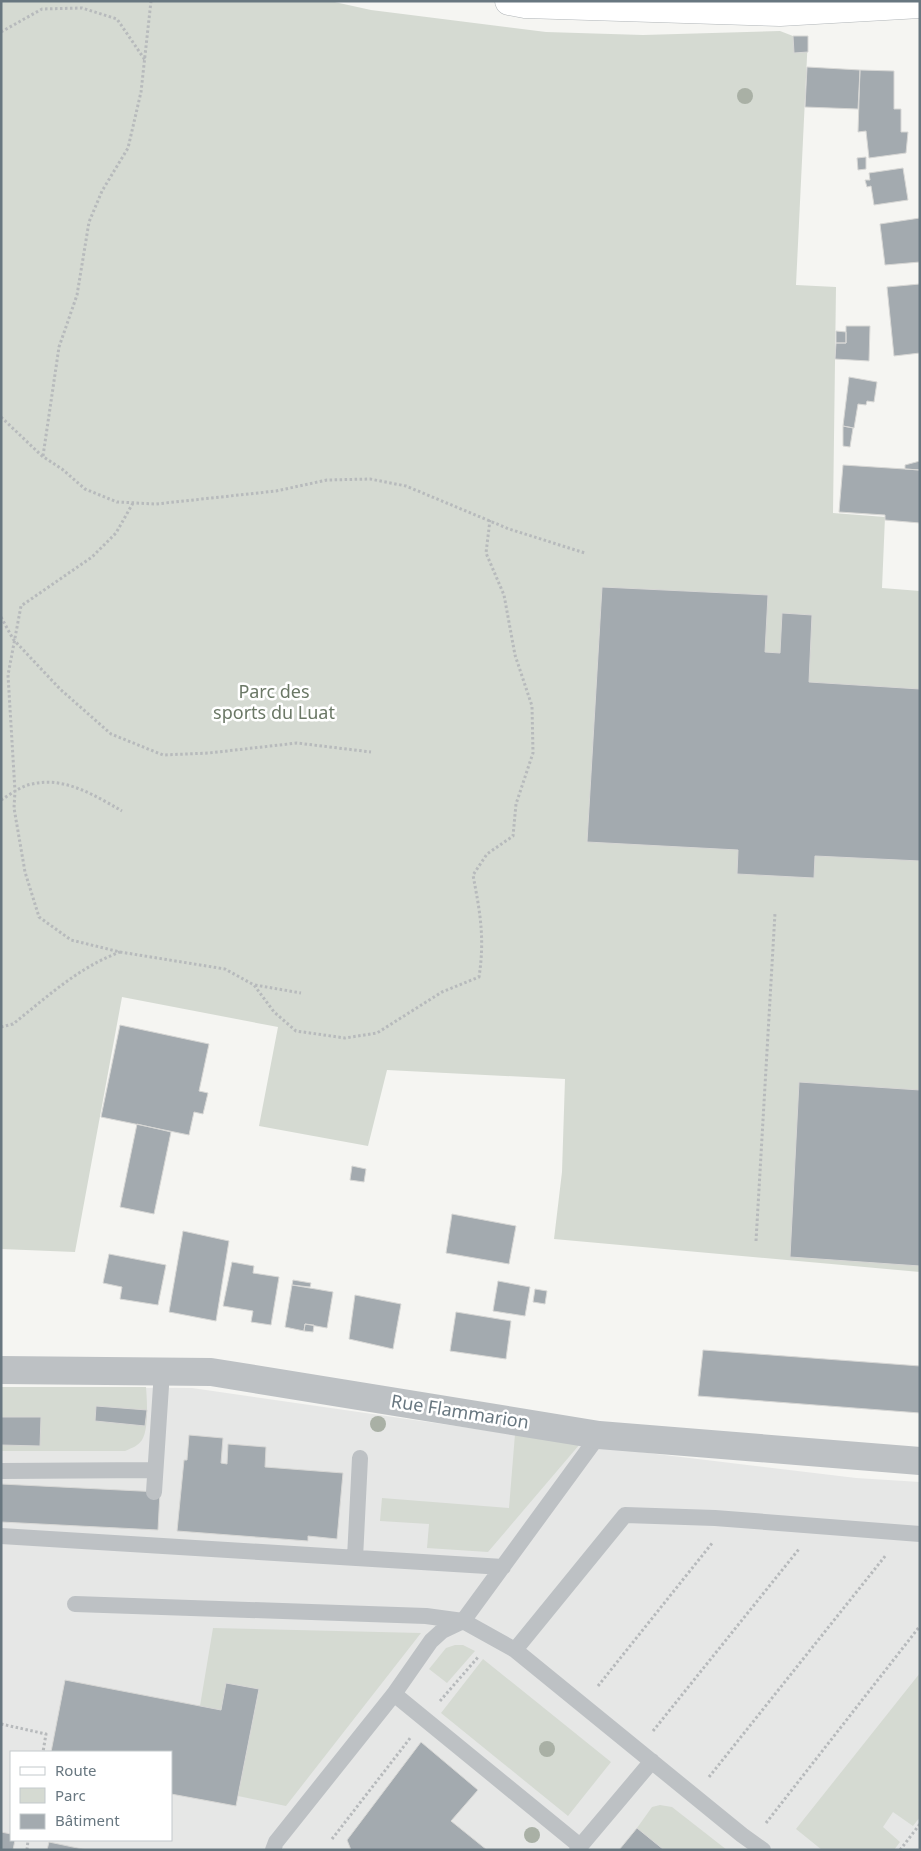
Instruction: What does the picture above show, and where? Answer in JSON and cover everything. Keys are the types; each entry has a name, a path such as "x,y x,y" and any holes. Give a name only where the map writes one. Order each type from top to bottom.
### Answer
{"main road":[{"path":"509,1 525,4 780,12 920,4"}],"street":[{"name":"Rue Flammarion","path":"1,1370 210,1372 599,1435 920,1461"}],"lane":[{"path":"154,1492 162,1371"},
{"path":"273,1850 276,1842 394,1694 431,1641 442,1631 463,1621 599,1435"},
{"path":"355,1558 360,1458"},
{"path":"1,1471 155,1470"},
{"path":"515,1650 625,1515 732,1519 912,1533"},
{"path":"1,1536 151,1537 355,1558 503,1567"},
{"path":"75,1604 426,1616 463,1621 515,1650 742,1836 763,1850"},
{"path":"394,1694 579,1848 652,1761"}],"path":[{"path":"42,456 59,347 77,295 89,222 102,191 128,148 141,92 151,1"},
{"path":"1,32 42,9 82,8 117,19 145,61"},
{"path":"1,417 42,456 62,469 84,489 117,502 156,504 276,492 327,480 370,479 406,486 509,528 586,553"},
{"path":"133,503 116,533 92,558 20,606 8,675 15,791 14,808 25,872 39,918 71,940 120,952 225,969 254,985 301,993"},
{"path":"254,985 274,1012 296,1031 345,1038 377,1033 442,992 479,977 483,948 481,918 473,875 487,854 513,836 516,804 533,753 532,706 515,654 504,595 486,553 490,520"},
{"path":"1,617 13,639 60,689 111,734 163,755 209,754 297,742 371,752"},
{"path":"1,800 15,791 32,784 57,783 88,792 122,811"},
{"path":"756,1241 774,913"},
{"path":"1,1027 13,1024 68,980 98,960 120,952"},
{"path":"581,1705 732,1519"},
{"path":"638,1749 818,1526"},
{"path":"689,1792 702,1785 912,1533"},
{"path":"742,1836 761,1830 920,1626"},
{"path":"332,1839 424,1719 484,1650"},
{"path":"1,1724 46,1734 43,1751"},
{"path":"900,1850 920,1824"}],"shaded area":[{"path":"1,1387 192,1388 623,1450 856,1478 920,1482 920,1850 1,1850"}],"green space":[{"name":"Parc des sports du Luat","path":"1,1 330,1 371,10 546,32 643,35 780,31 793,36 808,36 796,285 836,287 833,513 885,517 882,588 920,591 920,1272 554,1239 562,1172 565,1079 387,1070 368,1146 259,1126 278,1027 122,997 75,1252 1,1249"},
{"path":"1,1387 146,1387 146,1429 139,1444 125,1451 1,1451"},
{"path":"515,1434 580,1444 488,1552 427,1548 429,1524 380,1521 382,1498 509,1508"},
{"path":"213,1628 421,1633 286,1806 238,1796 259,1690 226,1683 221,1710 200,1706"},
{"path":"463,1645 475,1651 447,1683 429,1669 446,1648"},
{"path":"483,1659 611,1762 568,1816 441,1713"},
{"path":"920,1673 920,1817 913,1826 893,1812 883,1827 900,1842 894,1850 822,1850 796,1829"},
{"path":"660,1805 672,1807 727,1850 664,1850 637,1828 652,1807"}],"building":[{"path":"793,36 808,36 808,52 794,53"},
{"path":"807,67 860,70 858,109 805,107"},
{"path":"860,70 894,71 894,109 901,109 901,132 908,132 906,153 869,158 866,131 858,132"},
{"path":"866,157 866,169 858,170 857,158"},
{"path":"903,168 908,200 874,205 871,186 867,187 865,180 870,180 869,173"},
{"path":"920,218 920,262 885,265 880,224"},
{"path":"920,284 920,353 894,356 887,287"},
{"path":"846,326 870,326 869,361 835,359 836,343 846,343"},
{"path":"836,331 846,332 846,343 836,343"},
{"path":"849,377 877,382 874,402 867,401 866,405 858,404 854,428 843,426"},
{"path":"843,426 853,428 850,447 843,446"},
{"path":"920,461 920,470 905,469 905,465"},
{"path":"843,465 920,470 920,523 885,520 885,515 839,512"},
{"path":"602,587 768,595 765,652 780,653 782,613 812,615 809,682 920,689 920,861 815,856 814,878 737,874 738,850 587,842"},
{"path":"120,1025 209,1044 199,1091 208,1093 203,1114 194,1112 189,1135 101,1117"},
{"path":"799,1082 920,1090 920,1266 790,1257"},
{"path":"137,1124 171,1132 154,1214 120,1207"},
{"path":"352,1166 366,1169 364,1182 350,1180"},
{"path":"452,1214 516,1226 509,1264 446,1253"},
{"path":"183,1231 229,1241 216,1321 169,1312"},
{"path":"109,1254 166,1265 158,1305 120,1299 122,1287 103,1283"},
{"path":"232,1262 254,1266 253,1273 279,1277 271,1325 251,1322 253,1311 223,1306"},
{"path":"293,1280 311,1283 310,1287 292,1285"},
{"path":"498,1281 530,1287 525,1316 493,1311"},
{"path":"292,1285 333,1292 327,1328 305,1324 304,1331 285,1327"},
{"path":"535,1289 547,1291 545,1304 533,1302"},
{"path":"355,1295 401,1304 393,1349 349,1339"},
{"path":"456,1312 511,1321 506,1359 450,1351"},
{"path":"305,1324 314,1325 313,1332 304,1331"},
{"path":"703,1350 920,1366 920,1413 698,1396"},
{"path":"96,1406 147,1410 145,1426 95,1421"},
{"path":"1,1417 41,1417 40,1446 1,1445"},
{"path":"189,1435 223,1438 221,1463 227,1464 228,1444 266,1447 265,1467 343,1473 337,1539 308,1536 308,1541 177,1531 184,1460 187,1460"},
{"path":"1,1484 160,1492 158,1530 1,1522"},
{"path":"65,1680 221,1710 226,1683 259,1689 236,1806 172,1794 172,1751 51,1751"},
{"path":"421,1742 478,1790 451,1821 487,1850 351,1850 347,1840"},
{"path":"637,1828 664,1850 619,1850"},
{"path":"1,1832 10,1834 10,1841 15,1841 13,1850 1,1850"},
{"path":"49,1842 87,1850 47,1850"}]}
